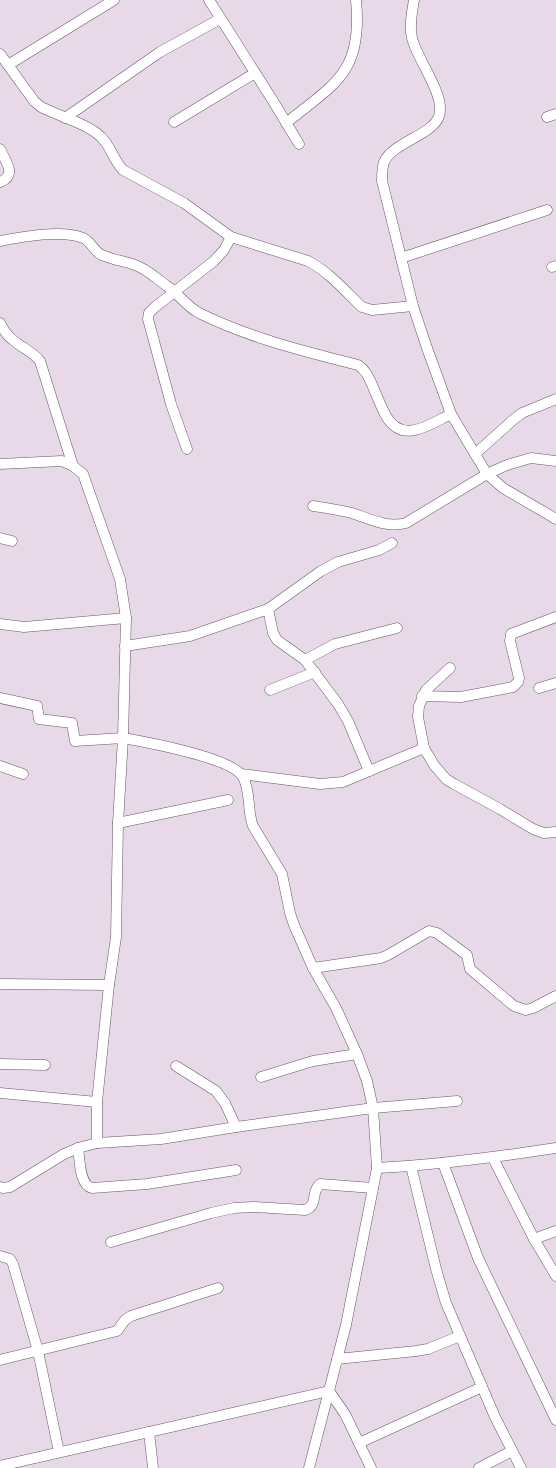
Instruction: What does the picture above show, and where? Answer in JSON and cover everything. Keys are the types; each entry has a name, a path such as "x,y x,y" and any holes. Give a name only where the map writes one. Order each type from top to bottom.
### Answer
{"street":[{"path":"8,65 114,0"},
{"path":"209,0 299,144"},
{"path":"286,123 336,83 344,74 354,52 358,36 356,0"},
{"path":"414,0 412,39 415,49 436,90 440,115 431,127 394,150 384,162 382,181 413,306 426,348 452,414 488,474 504,488 556,518"},
{"path":"65,118 160,52 220,19"},
{"path":"0,54 34,101 41,107 91,129 108,145 118,165 123,170 184,203 231,237 308,261 323,271 366,309 413,306"},
{"path":"174,122 255,73"},
{"path":"0,149 10,170 9,176 0,182"},
{"path":"401,258 547,210"},
{"path":"0,241 22,236 77,235 91,243 100,255 136,265 146,271 176,292 197,312 263,340 358,365 366,372 386,416 391,423 400,429 414,431 452,414"},
{"path":"187,449 171,404 148,319 149,313 221,255 231,237"},
{"path":"0,323 13,340 35,354 40,361 74,466"},
{"path":"475,454 522,413 556,399"},
{"path":"313,506 351,513 382,523 397,525 406,523 488,474 507,465 541,458 556,461"},
{"path":"0,464 62,461 74,466 83,474 120,579 126,618 123,738 118,822 116,937 109,984 97,1102 97,1143"},
{"path":"0,538 12,541"},
{"path":"125,646 190,636 268,609 321,571 338,562 379,550 392,544"},
{"path":"268,609 273,634 278,640 305,660 338,704 348,720 369,770"},
{"path":"422,696 461,697 513,687 519,678 510,641 511,634 556,617"},
{"path":"0,624 24,627 126,618"},
{"path":"305,660 335,644 397,628"},
{"path":"450,668 426,690 418,706 424,748 440,772 454,784 539,831 544,833 556,832"},
{"path":"270,690 315,672"},
{"path":"539,688 556,683"},
{"path":"0,698 37,706 39,719 72,723 75,741 123,738 154,743 224,764 241,774 320,784 344,782 424,748"},
{"path":"0,766 23,774"},
{"path":"241,774 246,784 250,818 253,826 282,874 290,913 313,968 336,1008 357,1054 367,1081 373,1108 377,1168 346,1325 309,1468"},
{"path":"118,822 228,800"},
{"path":"313,968 381,958 429,930 437,933 467,955 470,970 514,1006 526,1010 556,996"},
{"path":"0,984 109,984"},
{"path":"261,1077 318,1060 357,1054"},
{"path":"0,1064 45,1065"},
{"path":"176,1066 216,1091 225,1103 236,1127"},
{"path":"0,1092 97,1102"},
{"path":"0,1187 10,1188 64,1154 97,1143 161,1139 373,1108 457,1101"},
{"path":"78,1148 83,1182 92,1188 147,1184 236,1170"},
{"path":"377,1168 493,1158 556,1148"},
{"path":"493,1158 534,1239 556,1276"},
{"path":"443,1162 478,1258 556,1420"},
{"path":"411,1166 444,1294 495,1417 521,1468"},
{"path":"111,1242 234,1208 253,1207 305,1210 311,1208 314,1192 320,1184 373,1188"},
{"path":"534,1239 556,1231"},
{"path":"0,1256 10,1259 13,1264 38,1351 59,1452"},
{"path":"0,1360 117,1332 125,1320 131,1316 218,1288"},
{"path":"337,1359 428,1349 460,1336"},
{"path":"359,1443 482,1387"},
{"path":"0,1466 329,1391"},
{"path":"329,1391 341,1406 371,1468"},
{"path":"149,1432 153,1468"},
{"path":"479,1468 512,1451"}]}
